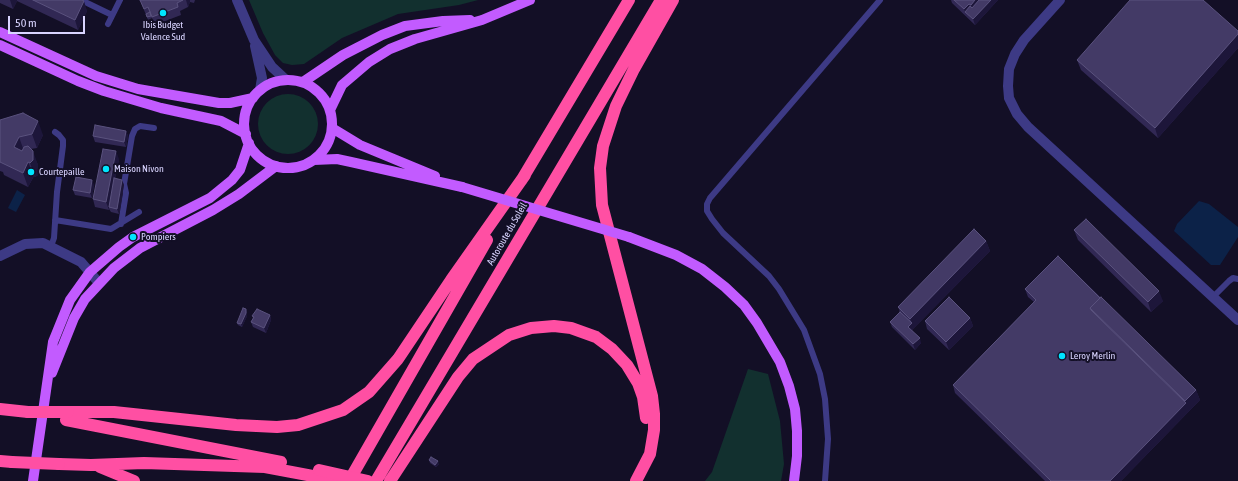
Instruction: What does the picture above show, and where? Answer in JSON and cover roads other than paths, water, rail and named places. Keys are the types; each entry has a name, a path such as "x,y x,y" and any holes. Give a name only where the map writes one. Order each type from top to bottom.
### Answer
{"highway":[{"name":"Autoroute du Soleil","path":"349,481 525,175 629,0"},
{"name":"Autoroute du Soleil","path":"376,481 660,0"},
{"path":"636,481 650,454 654,430 652,396 602,205 600,168 608,127 616,106 634,69 673,0"},
{"path":"67,416 114,412 236,425 277,427 305,423 343,410 369,392 398,359 451,280 525,175"},
{"path":"390,481 458,377 473,359 500,340 518,331 554,326 586,333 603,342 619,355 638,382 645,409 646,435 640,458 627,481"},
{"path":"0,409 67,416 318,473 339,481"},
{"path":"6,461 91,465 144,463 265,467 368,481"},
{"path":"91,465 134,481"}],"main road":[{"path":"330,110 342,85 363,66 390,49 416,39 482,20 530,0"},
{"path":"302,82 313,77 343,55 382,35 405,26 443,21 482,20"},
{"path":"0,32 96,76 130,87 165,95 219,103 230,103 253,98"},
{"path":"0,45 78,81 104,91 161,108 221,121 247,139 260,157 276,166 296,167 314,160 337,159 462,187 629,237 676,255 702,269 739,300 757,323 780,362 789,386 795,409 797,456 794,481"},
{"path":"33,481 53,342 70,300 90,272 133,237 210,198 232,180 240,170 247,139 245,115 253,98 260,90 277,82 286,80 302,82 314,89 324,98 330,110 332,128 326,146 314,160"},
{"path":"332,128 360,145 462,187"},
{"path":"48,382 74,318 85,299 99,283 140,248 212,210 238,194 276,166"}],"street":[{"path":"237,0 254,40 272,67 286,80"},
{"path":"1060,0 1024,40 1015,54 1009,69 1008,86 1009,98 1015,109 1028,127 1238,320"},
{"path":"254,40 262,78 260,90"},
{"path":"0,256 25,244 34,242 51,246 81,262 99,283"}],"lane":[{"path":"81,0 112,15"},
{"path":"108,24 120,0"},
{"path":"825,481 828,439 825,399 820,374 804,330 779,288 723,233 707,210 707,204 710,198 880,0"},
{"path":"121,224 126,193 124,184 132,136 135,129 140,126 154,128"},
{"path":"51,246 54,238 60,161 63,146 63,140 55,132"},
{"path":"55,220 111,229 139,212"},
{"path":"1213,297 1233,278 1238,279"}],"water":[{"path":"17,190 25,195 16,212 8,208"},
{"path":"1199,201 1209,204 1238,227 1238,237 1220,265 1211,265 1174,231 1177,224"}],"place":[{"name":"Ibis Budget Valence Sud","path":"163,13"},
{"name":"Maison Nivon","path":"106,169"},
{"name":"Courtepaille","path":"31,172"},
{"name":"Pompiers","path":"133,237"},
{"name":"Leroy Merlin","path":"1062,356"}]}
